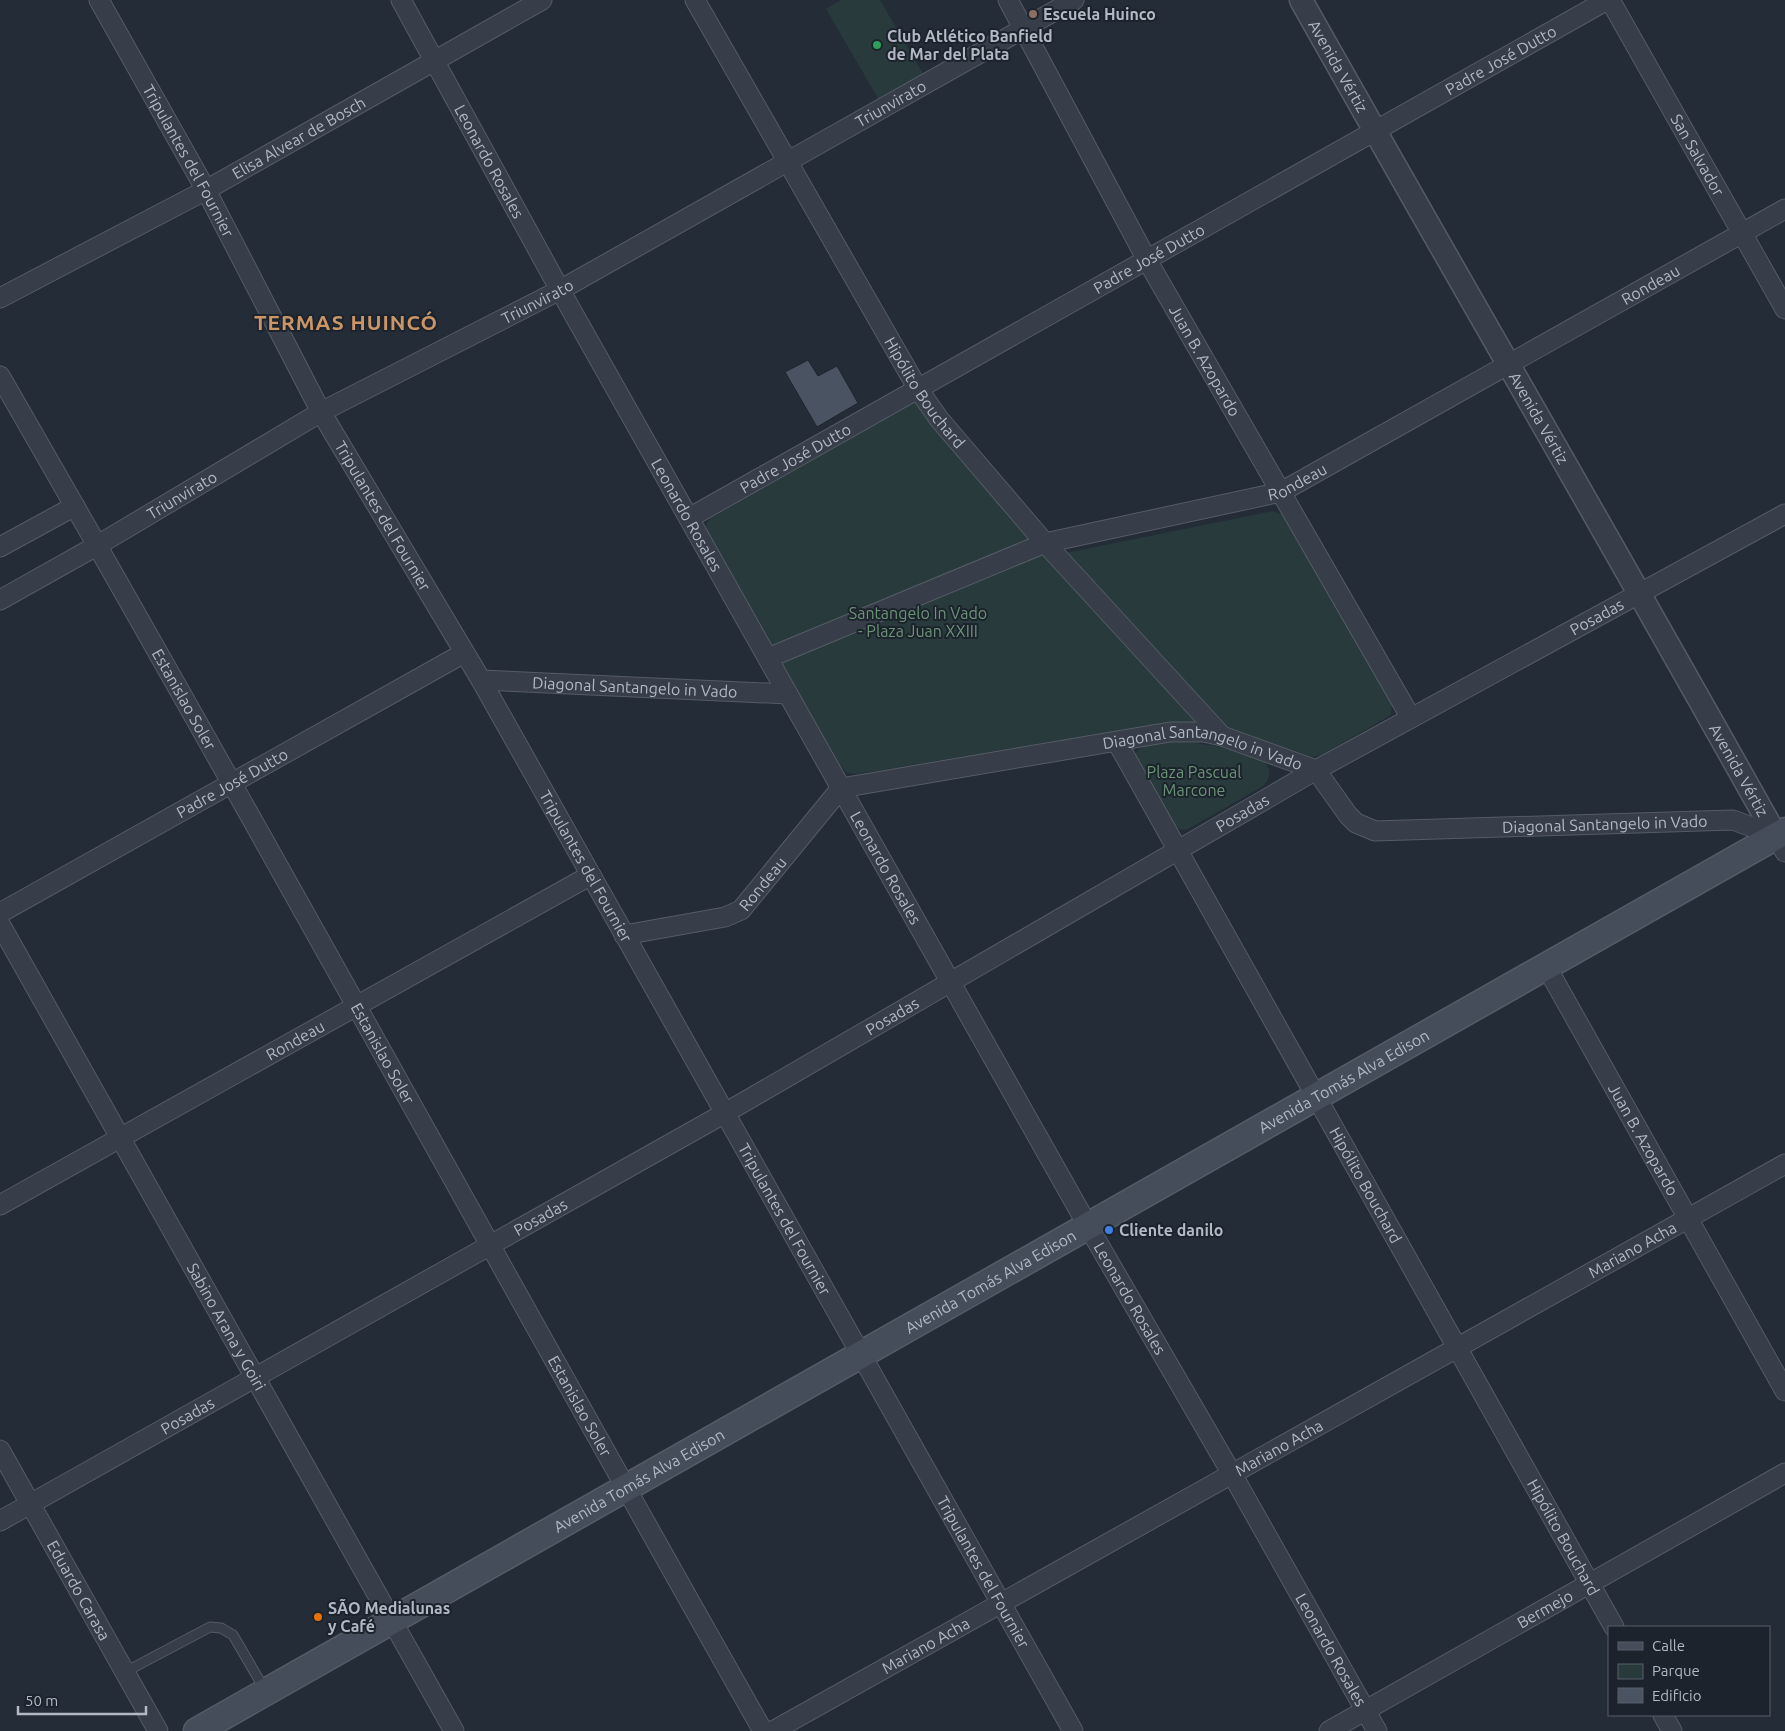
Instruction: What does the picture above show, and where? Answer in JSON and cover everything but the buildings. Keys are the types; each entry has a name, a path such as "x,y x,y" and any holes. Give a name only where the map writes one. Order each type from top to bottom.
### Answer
{"main road":[{"name":"Avenida Tomás Alva Edison","path":"197,1731 1546,966 1782,840"}],"street":[{"name":"Tripulantes del Fournier","path":"99,0 206,190 321,412 481,680 1073,1731"},
{"name":"Leonardo Rosales","path":"401,0 560,290 950,982 1377,1731"},
{"name":"Elisa Alvear de Bosch","path":"0,298 206,190 542,0"},
{"name":"Hipólito Bouchard","path":"695,0 918,389 939,419 1045,543 1222,736"},
{"name":"Juan B. Azopardo","path":"1008,0 1147,260 1411,718"},
{"name":"Triunvirato","path":"0,600 98,545 321,412 560,290 1074,0"},
{"name":"Avenida Vértiz","path":"1301,0 1507,365 1641,593 1782,840"},
{"name":"Padre José Dutto","path":"689,518 1609,0"},
{"name":"San Salvador","path":"1609,0 1785,309"},
{"name":"Rondeau","path":"768,658 1045,543 1281,492 1785,209"},
{"name":"Estanislao Soler","path":"0,376 98,545 230,784 762,1731"},
{"path":"0,547 75,506"},
{"name":"Posadas","path":"0,1521 725,1113 1316,770 1785,514"},
{"name":"Padre José Dutto","path":"0,913 464,653"},
{"name":"Diagonal Santangelo in Vado","path":"481,680 788,694"},
{"name":"Diagonal Santangelo in Vado","path":"841,788 1170,732 1204,732 1222,736 1316,770 1348,815 1356,823 1375,831 1732,820 1782,840"},
{"name":"Hipólito Bouchard","path":"1117,742 1613,1626"},
{"name":"Rondeau","path":"624,935 725,917 741,910 841,788"},
{"name":"Rondeau","path":"0,1205 590,875"},
{"name":"Sabino Arana y Goiri","path":"0,924 454,1731"},
{"name":"Juan B. Azopardo","path":"1546,966 1785,1391"},
{"name":"Mariano Acha","path":"774,1731 1785,1164"},
{"name":"Eduardo Carasa","path":"0,1450 158,1731"},
{"name":"Bermejo","path":"1329,1731 1785,1474"},
{"path":"1664,1716 1672,1731"}],"lane":[{"path":"125,1672 210,1627 221,1628 234,1634 266,1692"}],"green space":[{"name":"Club Atlético Banfield de Mar del Plata","path":"841,0 880,0 928,82 883,107 826,9"},
{"name":"Santangelo In Vado - Plaza Juan XXIII","path":"915,403 1046,557 1273,511 1283,515 1392,703 1391,715 1323,754 1311,758 1206,724 1164,723 857,774 847,773 840,765 706,530 706,524 710,519 908,404"},
{"name":"Plaza Pascual Marcone","path":"1169,742 1206,744 1242,753 1265,763 1269,769 1269,777 1263,786 1188,829 1181,830 1174,825 1135,756 1144,746"}],"place":[{"name":"Escuela Huinco","path":"1033,14"},
{"name":"Club Atlético Banfield de Mar del Plata","path":"877,45"},
{"name":"Cliente danilo","path":"1109,1230"},
{"name":"SÃO Medialunas y Café","path":"318,1617"}],"district":[{"name":"TERMAS HUINCÓ","path":"346,322"}]}
